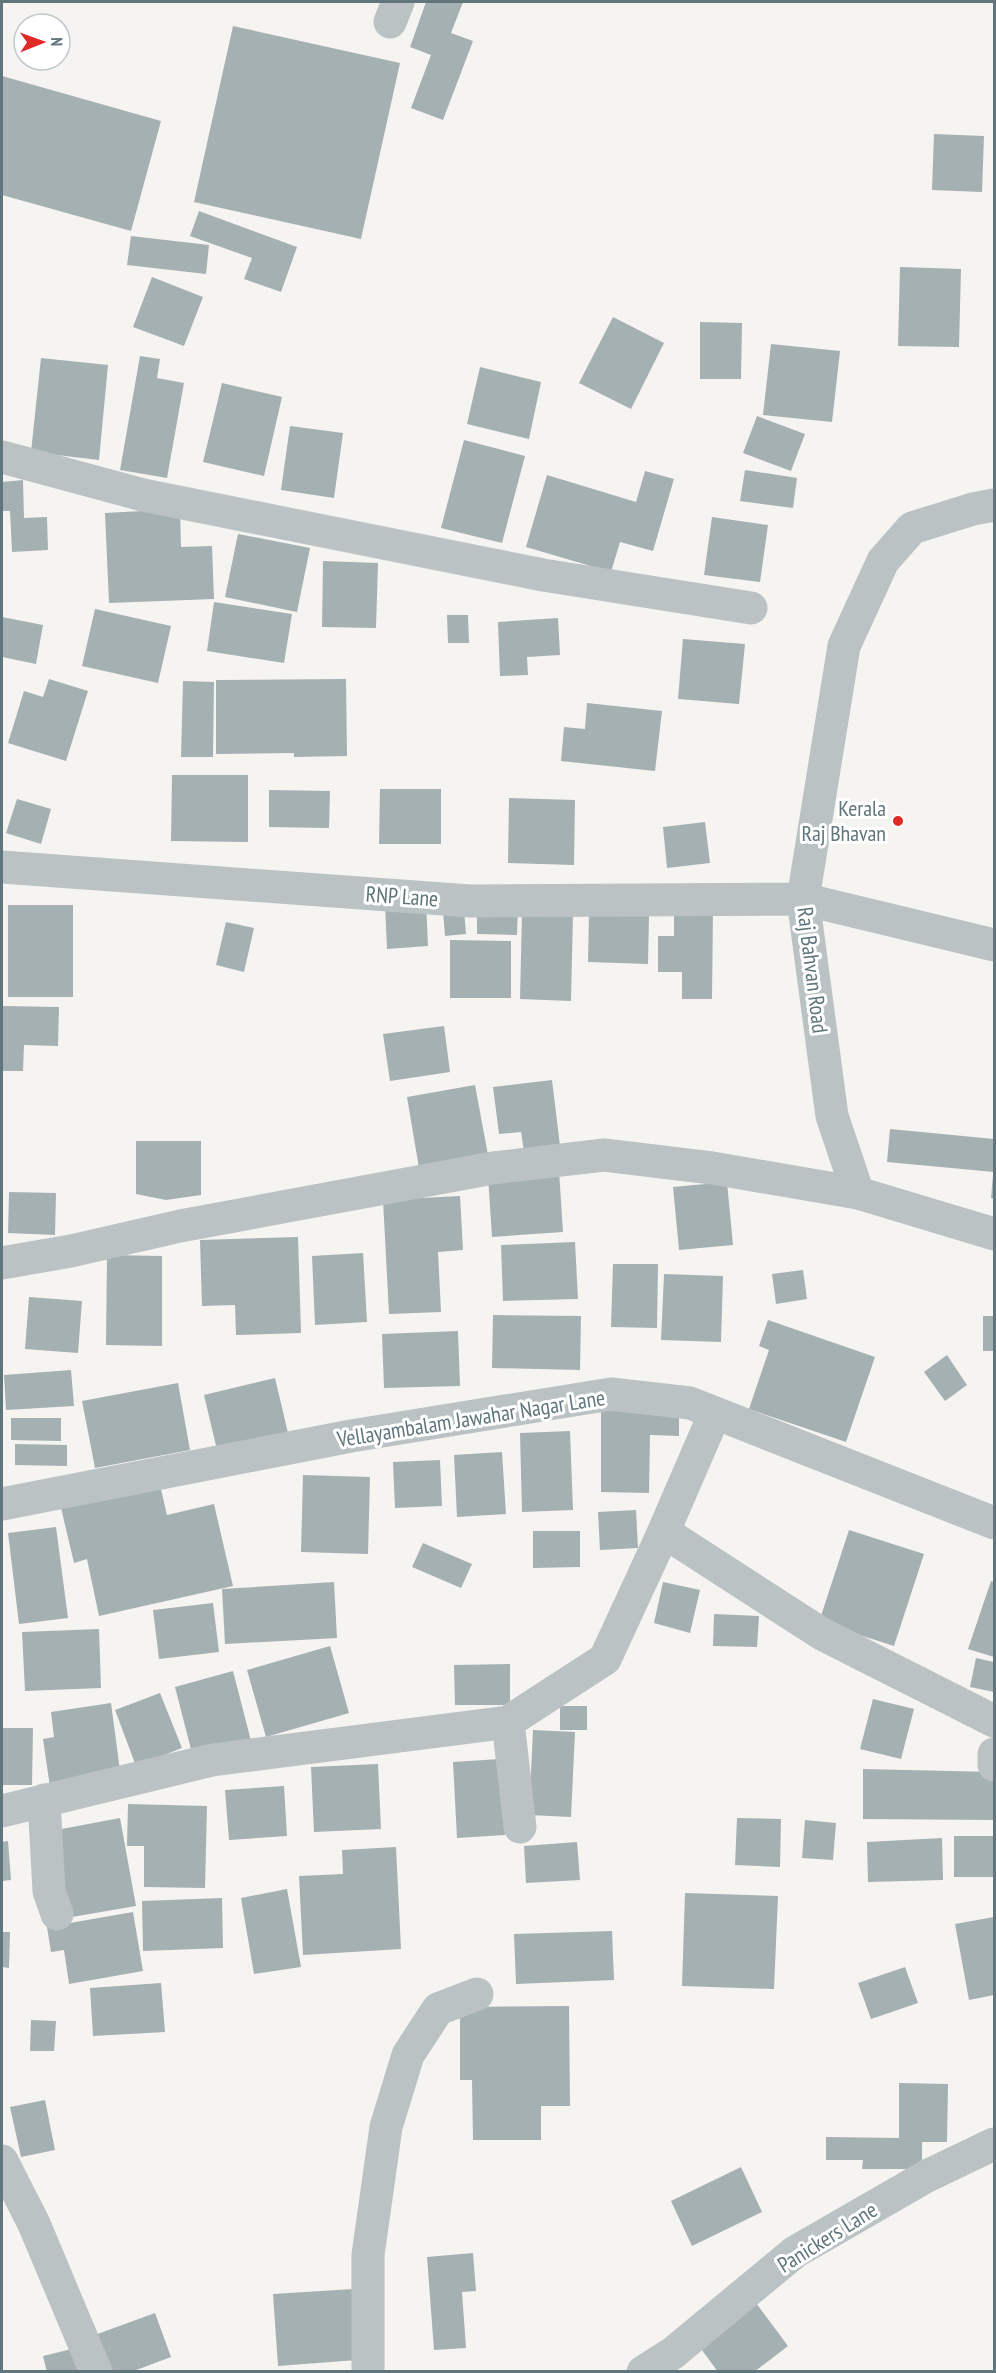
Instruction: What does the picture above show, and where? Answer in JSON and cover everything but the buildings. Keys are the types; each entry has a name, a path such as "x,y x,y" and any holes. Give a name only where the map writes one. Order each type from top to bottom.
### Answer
{"street":[{"path":"2,457 143,495 543,575 751,608"},
{"name":"Raj Bahvan Road","path":"858,1193 832,1116 803,899 843,646 883,561 912,528 973,509 994,505"},
{"name":"RNP Lane","path":"2,867 470,901 803,899 994,945"},
{"path":"2,1263 71,1251 180,1226 493,1168 604,1155 712,1168 858,1193 994,1234"},
{"name":"Vellayambalam Jawahar Nagar Lane","path":"2,1504 351,1436 611,1395 690,1404 994,1523"},
{"path":"2,1811 212,1760 508,1722 605,1659 664,1532 715,1413"},
{"path":"664,1532 822,1634 994,1721"},
{"path":"508,1722 520,1827"},
{"path":"994,1754 994,1765"},
{"path":"44,1800 49,1891 57,1914"},
{"path":"368,2372 368,2255 386,2127 408,2055 438,2009 477,1994"},
{"name":"Panickers Lane","path":"643,2372 673,2353 795,2252 927,2176 994,2144"},
{"path":"2,2161 34,2224 96,2372"}],"place":[{"name":"Kerala Raj Bhavan","path":"898,821"}]}
